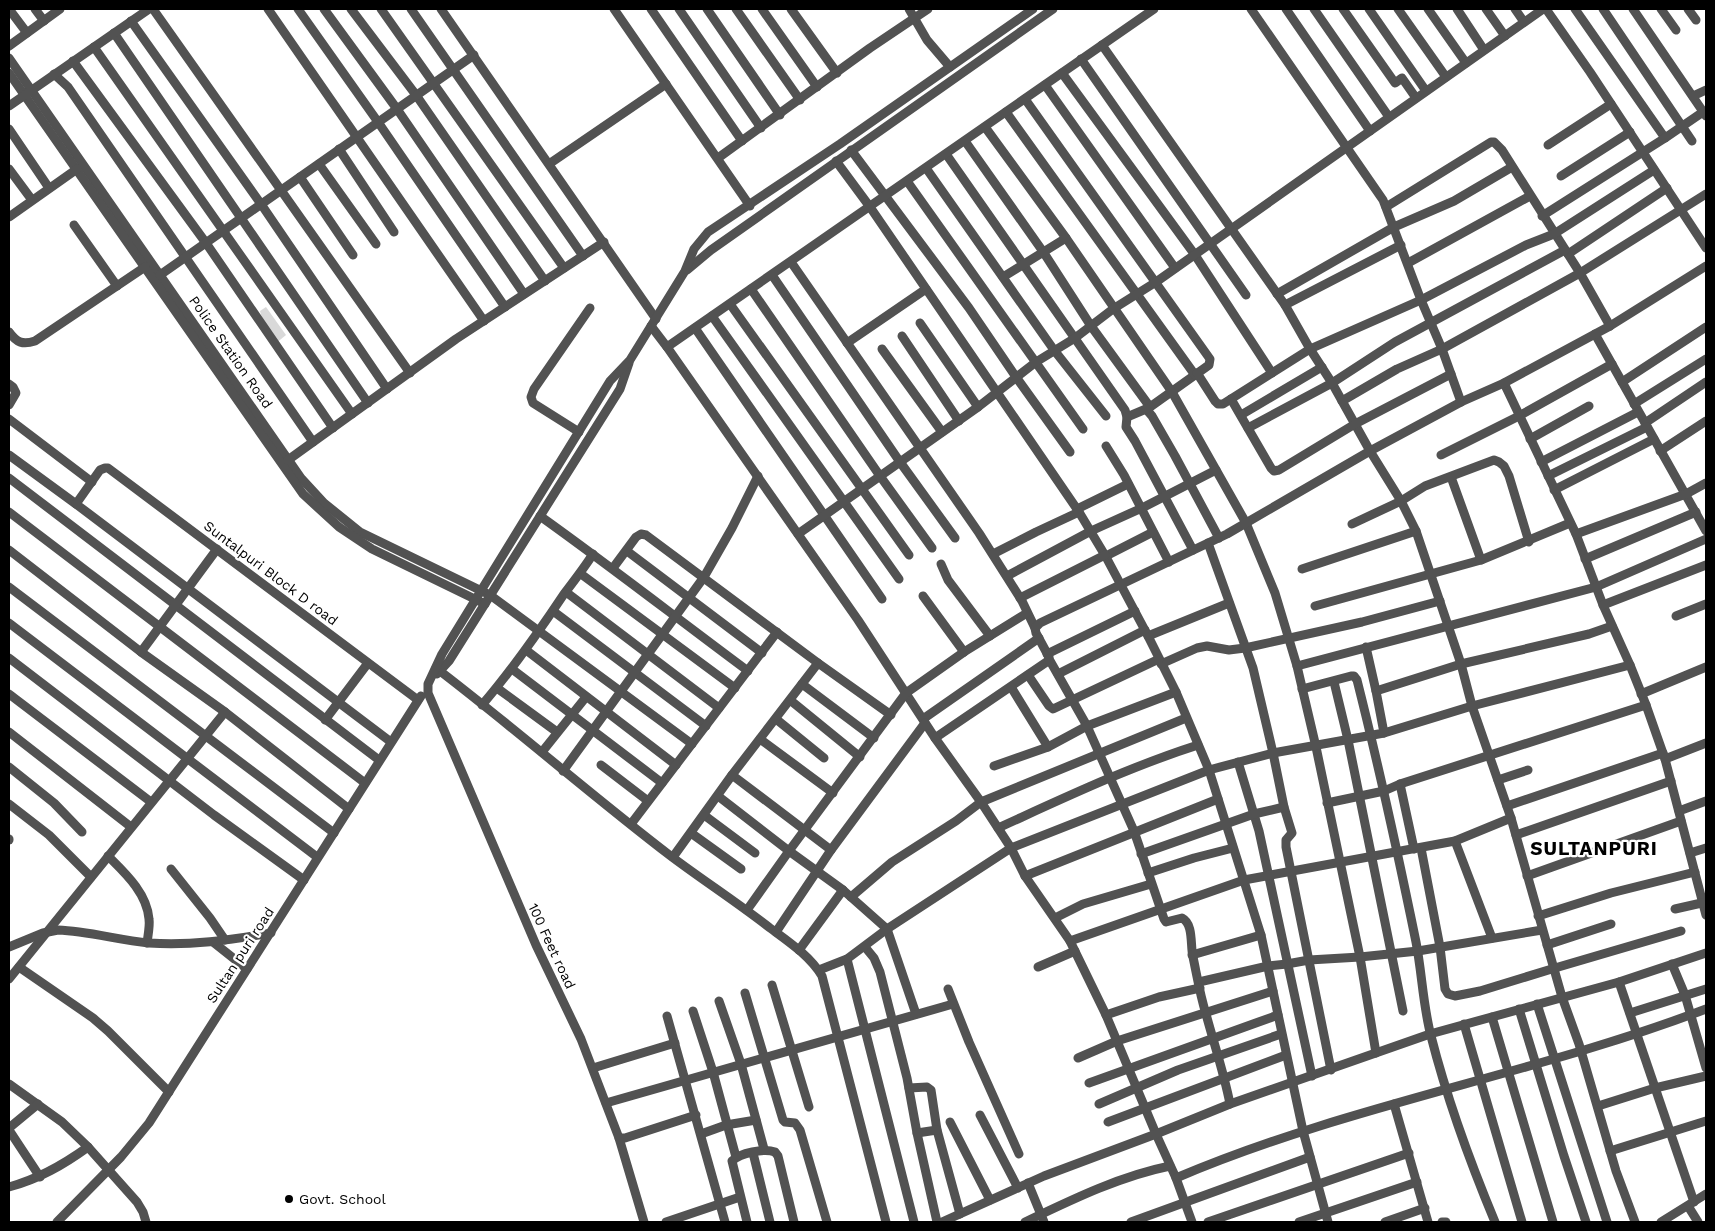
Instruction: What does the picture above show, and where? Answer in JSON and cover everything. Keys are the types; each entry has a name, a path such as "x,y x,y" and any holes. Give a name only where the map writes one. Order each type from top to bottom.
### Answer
{"street":[{"path":"9,9 27,33"},
{"path":"35,9 44,21"},
{"path":"9,46 60,9"},
{"path":"9,106 149,9"},
{"path":"153,9 410,372"},
{"path":"268,9 484,321"},
{"path":"298,9 505,307"},
{"path":"324,9 397,109 524,294"},
{"path":"352,9 416,96 545,281"},
{"path":"381,9 564,268"},
{"path":"411,9 583,256"},
{"path":"441,9 604,242 667,347 858,620 935,738 981,802 1025,876 1070,942 1106,1015 1176,1178 1192,1222"},
{"path":"614,9 750,206"},
{"path":"651,9 742,141"},
{"path":"679,9 761,128"},
{"path":"707,9 780,115"},
{"path":"736,9 800,100"},
{"path":"762,9 817,87"},
{"path":"791,9 836,73"},
{"path":"909,9 927,40 950,68"},
{"path":"718,158 928,9"},
{"path":"438,669 442,654 610,381 630,360 685,272 694,249 708,232 750,206 1034,9"},
{"path":"685,272 711,250 1053,9"},
{"path":"667,347 870,208 1154,9"},
{"path":"1251,9 1383,200 1461,402"},
{"path":"1286,9 1370,131"},
{"path":"1314,9 1389,117"},
{"path":"1343,9 1395,83 1402,78 1416,98"},
{"path":"1369,9 1426,91"},
{"path":"1398,9 1446,77"},
{"path":"1428,9 1466,63"},
{"path":"1457,9 1484,50"},
{"path":"1486,9 1505,36"},
{"path":"1515,9 1524,22"},
{"path":"798,534 959,421 1036,362 1075,338 1113,309 1195,255 1544,9 1630,132 1706,248"},
{"path":"1575,9 1665,138"},
{"path":"1602,9 1692,141"},
{"path":"1542,216 1682,126 1705,114 1632,9"},
{"path":"1661,9 1676,30"},
{"path":"1688,9 1696,20"},
{"path":"131,21 261,204 387,389"},
{"path":"114,33 368,402"},
{"path":"1102,45 1285,305 1401,501 1416,531 1462,664 1472,706 1511,818 1562,998 1581,1051 1610,1151 1635,1222"},
{"path":"94,47 352,414"},
{"path":"160,275 474,55"},
{"name":"Police Station Road","path":"9,58 28,92 77,169 302,494 339,527 372,549 485,604"},
{"path":"1081,59 1246,295"},
{"path":"73,61 206,243 333,428"},
{"name":"Police Station Road","path":"9,73 28,92 160,275 288,460 301,478 324,503 360,532 490,595 622,690 692,744"},
{"path":"1062,73 1195,255 1272,373"},
{"path":"54,74 68,87 313,442"},
{"path":"549,164 666,84"},
{"path":"1045,85 1175,268"},
{"path":"1693,96 1706,90"},
{"path":"1025,99 1210,359 1209,365 1172,392 1148,408 1127,416"},
{"path":"1548,145 1611,104"},
{"path":"1006,112 1218,404 1223,404 1310,349 1421,300 1526,245 1554,234 1654,170"},
{"path":"985,127 1066,238 1113,309 1172,392 1246,523 1275,593 1297,666 1316,746 1360,957 1376,1053"},
{"path":"9,129 49,188"},
{"path":"1560,176 1630,132"},
{"path":"965,141 1044,253 1091,326 1148,408 1219,538"},
{"path":"1386,207 1491,142 1497,144 1580,273 1610,326"},
{"path":"339,149 394,232"},
{"path":"851,150 969,308 1070,452"},
{"path":"946,154 1125,410 1127,416 1126,426 1194,550"},
{"path":"836,161 997,391 1091,531 1135,611 1176,692 1209,770 1261,935 1303,1131 1326,1218"},
{"path":"319,164 376,244"},
{"path":"1277,294 1394,227 1454,201 1512,167"},
{"path":"926,168 1054,350 1106,416"},
{"path":"9,169 32,200"},
{"path":"10,212 32,200 77,169"},
{"path":"300,177 353,255"},
{"path":"907,181 1083,429"},
{"path":"1248,428 1332,383 1395,342 1566,252 1667,188"},
{"path":"1342,401 1397,369 1442,349 1580,273 1706,194"},
{"path":"1408,264 1530,196"},
{"path":"74,225 117,286"},
{"path":"1003,277 1024,266 1066,238"},
{"path":"288,460 410,372 604,242"},
{"path":"1285,305 1401,245"},
{"path":"791,262 993,554 1020,598 1048,656 1087,726 1134,832 1164,920 1166,922 1182,918 1186,920 1188,925 1192,955 1205,1012 1225,1078 1230,1104"},
{"path":"1035,628 1040,623 1219,538 1370,451 1610,326 1706,266"},
{"path":"9,332 16,341 24,344 35,341 145,267"},
{"path":"772,275 900,462 955,538"},
{"path":"751,289 932,548"},
{"path":"847,343 926,289"},
{"path":"730,304 909,555"},
{"path":"579,432 533,403 531,397 534,389 590,308"},
{"path":"712,316 899,579"},
{"path":"920,323 978,407"},
{"path":"1622,382 1706,327"},
{"path":"695,328 882,599"},
{"path":"1595,334 1706,531"},
{"path":"902,336 959,421"},
{"path":"882,349 942,432"},
{"path":"1541,462 1636,408 1706,359"},
{"path":"438,669 449,661 620,388 630,360"},
{"path":"1441,455 1520,416 1612,364"},
{"path":"1241,415 1322,367"},
{"path":"1231,399 1270,468 1274,471 1279,470 1355,424 1451,374"},
{"path":"1504,382 1576,534 1603,605 1646,705 1664,756 1705,903 1706,914"},
{"path":"1548,476 1646,425 1706,382"},
{"path":"9,384 13,387 16,394 9,405"},
{"path":"1530,439 1589,406"},
{"path":"9,419 92,482 76,504"},
{"path":"1660,451 1706,421"},
{"path":"1554,490 1654,439"},
{"path":"1106,446 1142,508 1169,562"},
{"path":"9,454 391,742"},
{"path":"1352,524 1401,501 1425,486 1494,460 1504,466 1509,476 1529,542"},
{"name":"Suntalpuri Block D road","path":"92,482 100,470 108,468 418,700"},
{"path":"1007,576 1091,531 1142,508 1216,470"},
{"path":"563,771 704,577 732,528 758,476"},
{"path":"1451,477 1481,560"},
{"path":"9,478 379,760"},
{"path":"1576,534 1686,494 1706,483"},
{"path":"993,554 1128,484"},
{"path":"9,512 365,783"},
{"path":"1585,560 1696,512"},
{"path":"540,516 613,568 748,671"},
{"path":"1315,606 1481,560 1570,524"},
{"path":"1302,569 1416,531"},
{"path":"1020,598 1153,532"},
{"path":"613,568 636,537 641,534 646,535 778,632 818,664 890,715"},
{"path":"1297,666 1596,587 1706,539"},
{"path":"1208,543 1253,668 1284,807 1292,833 1285,843 1331,1070"},
{"path":"141,652 217,549"},
{"path":"9,550 141,652 225,712 349,809"},
{"path":"627,551 762,653"},
{"path":"482,705 540,631 593,554"},
{"path":"941,564 948,580 990,636"},
{"path":"1603,605 1706,565"},
{"path":"581,574 734,688"},
{"path":"9,587 334,833"},
{"path":"566,592 719,708"},
{"path":"923,596 964,652"},
{"path":"1028,675 1053,709 1160,661 1197,648 1206,646 1229,650 1246,648 1288,637 1362,622 1440,601"},
{"path":"1058,674 1146,633 1230,603"},
{"path":"1676,616 1706,604"},
{"path":"553,611 706,726"},
{"path":"1048,656 1135,611"},
{"path":"747,910 788,851 906,693 964,652 1027,613"},
{"path":"9,624 317,857"},
{"path":"1376,691 1462,664 1589,634 1612,626"},
{"path":"631,824 778,632"},
{"path":"776,932 831,850 924,721 1039,638"},
{"path":"1366,647 1384,733"},
{"path":"526,650 676,765"},
{"path":"935,738 1048,661 1048,656"},
{"path":"9,658 214,815 304,880"},
{"path":"325,720 368,663"},
{"path":"673,857 732,775 818,664"},
{"path":"818,970 847,959 887,929 1010,848 1209,770 1273,753 1384,733 1472,706 1630,665"},
{"path":"1641,694 1706,667"},
{"path":"438,669 563,771 673,857 799,950 818,970 822,976 839,1036 886,1222"},
{"name":"Sultan puri road","path":"57,1222 107,1169 121,1157 149,1123 438,669"},
{"path":"512,669 662,783"},
{"path":"1302,689 1351,676 1354,676 1357,680 1398,851 1418,951 1430,1034 1469,1157 1495,1222"},
{"path":"1334,682 1360,796 1403,1011"},
{"path":"802,684 874,738"},
{"name":"100 Feet road","path":"428,686 536,945 581,1039 620,1138 644,1222"},
{"path":"1010,687 1048,747"},
{"path":"497,688 556,732"},
{"path":"994,766 1048,747 1087,726 1176,692"},
{"path":"9,694 151,802"},
{"path":"542,752 586,696"},
{"path":"790,700 860,757"},
{"path":"1327,803 1384,791 1400,784 1646,705"},
{"path":"9,979 225,712"},
{"path":"851,897 892,862 956,821 981,802 1186,718"},
{"path":"776,719 824,758"},
{"path":"9,732 131,827"},
{"path":"760,739 833,793"},
{"path":"1507,806 1706,743"},
{"path":"998,828 1154,759 1198,745"},
{"path":"1238,762 1259,832 1312,1076"},
{"path":"601,765 648,802"},
{"path":"9,767 54,803 82,832"},
{"path":"1498,780 1528,770"},
{"path":"732,775 831,850"},
{"path":"1516,835 1670,781"},
{"path":"1400,784 1418,848 1440,947 1445,989 1448,994 1455,996 1480,991 1681,931"},
{"path":"718,796 788,851 843,890 887,929 916,1014"},
{"path":"1025,876 1218,799"},
{"path":"1679,811 1706,801"},
{"path":"9,804 49,835 91,877"},
{"path":"1141,854 1254,814 1284,807"},
{"path":"704,815 755,854"},
{"path":"1070,942 1160,908 1244,880 1455,841 1511,818"},
{"path":"1527,876 1681,822"},
{"path":"691,833 741,869"},
{"path":"1455,841 1492,938"},
{"path":"1148,873 1233,848"},
{"path":"1690,853 1706,848"},
{"path":"108,856 129,878 143,897 148,909 147,943"},
{"path":"171,869 225,940"},
{"path":"1538,916 1611,893 1696,876 1706,876"},
{"path":"1055,918 1083,904 1151,884"},
{"path":"799,950 843,890"},
{"path":"1675,909 1705,903"},
{"path":"1547,945 1610,924"},
{"path":"1106,1015 1159,997 1268,966 1309,960 1418,951 1542,930"},
{"path":"10,944 49,931 69,931 147,943 176,944 213,942 271,933"},
{"path":"1192,955 1261,935"},
{"path":"213,942 247,969"},
{"path":"865,947 874,958 880,972 893,1020 937,1222"},
{"path":"1038,967 1075,951"},
{"path":"942,1222 1028,1184 1230,1104 1292,1082 1430,1034 1619,982 1706,953"},
{"path":"847,959 914,1222"},
{"path":"1672,964 1685,995 1706,1068"},
{"path":"19,967 93,1018 169,1092"},
{"path":"1619,982 1671,1133 1698,1222"},
{"path":"772,985 809,1107"},
{"path":"948,989 969,1042 1019,1154"},
{"path":"1630,1013 1706,989"},
{"path":"1078,1058 1117,1041 1273,991"},
{"path":"745,993 783,1120 785,1122 793,1122 800,1130 827,1222"},
{"path":"719,1002 741,1064 764,1150"},
{"path":"606,1103 954,1004"},
{"path":"1537,1004 1556,1058 1607,1222"},
{"path":"1176,1178 1303,1131 1480,1078 1536,1064 1637,1034 1706,1008"},
{"path":"1519,1009 1586,1222"},
{"path":"693,1011 713,1072 736,1158"},
{"path":"1089,1083 1128,1067 1278,1015"},
{"path":"667,1016 725,1222"},
{"path":"1492,1017 1553,1222"},
{"path":"1464,1024 1522,1222"},
{"path":"1099,1104 1137,1087 1281,1034"},
{"path":"592,1068 675,1043"},
{"path":"1108,1122 1286,1055"},
{"path":"1598,1106 1655,1088 1706,1076"},
{"path":"9,1084 62,1122 88,1147 137,1202 146,1222"},
{"path":"909,1088 927,1086 931,1090 937,1130 960,1214"},
{"path":"38,1104 9,1129 40,1177"},
{"path":"1394,1104 1428,1222"},
{"path":"620,1138 696,1115"},
{"path":"980,1115 1018,1188"},
{"path":"701,1134 726,1125 756,1120"},
{"path":"1610,1151 1706,1121"},
{"path":"950,1122 990,1200"},
{"path":"917,1133 937,1130"},
{"path":"9,1187 40,1177 56,1169 88,1147"},
{"path":"746,1222 732,1160 764,1150 775,1152 778,1156 794,1222"},
{"path":"1208,1222 1318,1186 1409,1152"},
{"path":"753,1153 770,1222"},
{"path":"1131,1222 1310,1157"},
{"path":"1025,1222 1043,1218 1076,1199 1129,1178 1154,1169 1170,1166"},
{"path":"1299,1222 1326,1218 1417,1182"},
{"path":"1028,1184 1043,1218"},
{"path":"1665,1221 1706,1194"},
{"path":"666,1222 740,1197"},
{"path":"1385,1222 1425,1208"}],"shaded area":[{"path":"266,307 286,335 275,344 260,311"}],"place":[{"name":"Govt. School","path":"289,1199"}],"district":[{"name":"SULTANPURI","path":"1594,848"}]}
